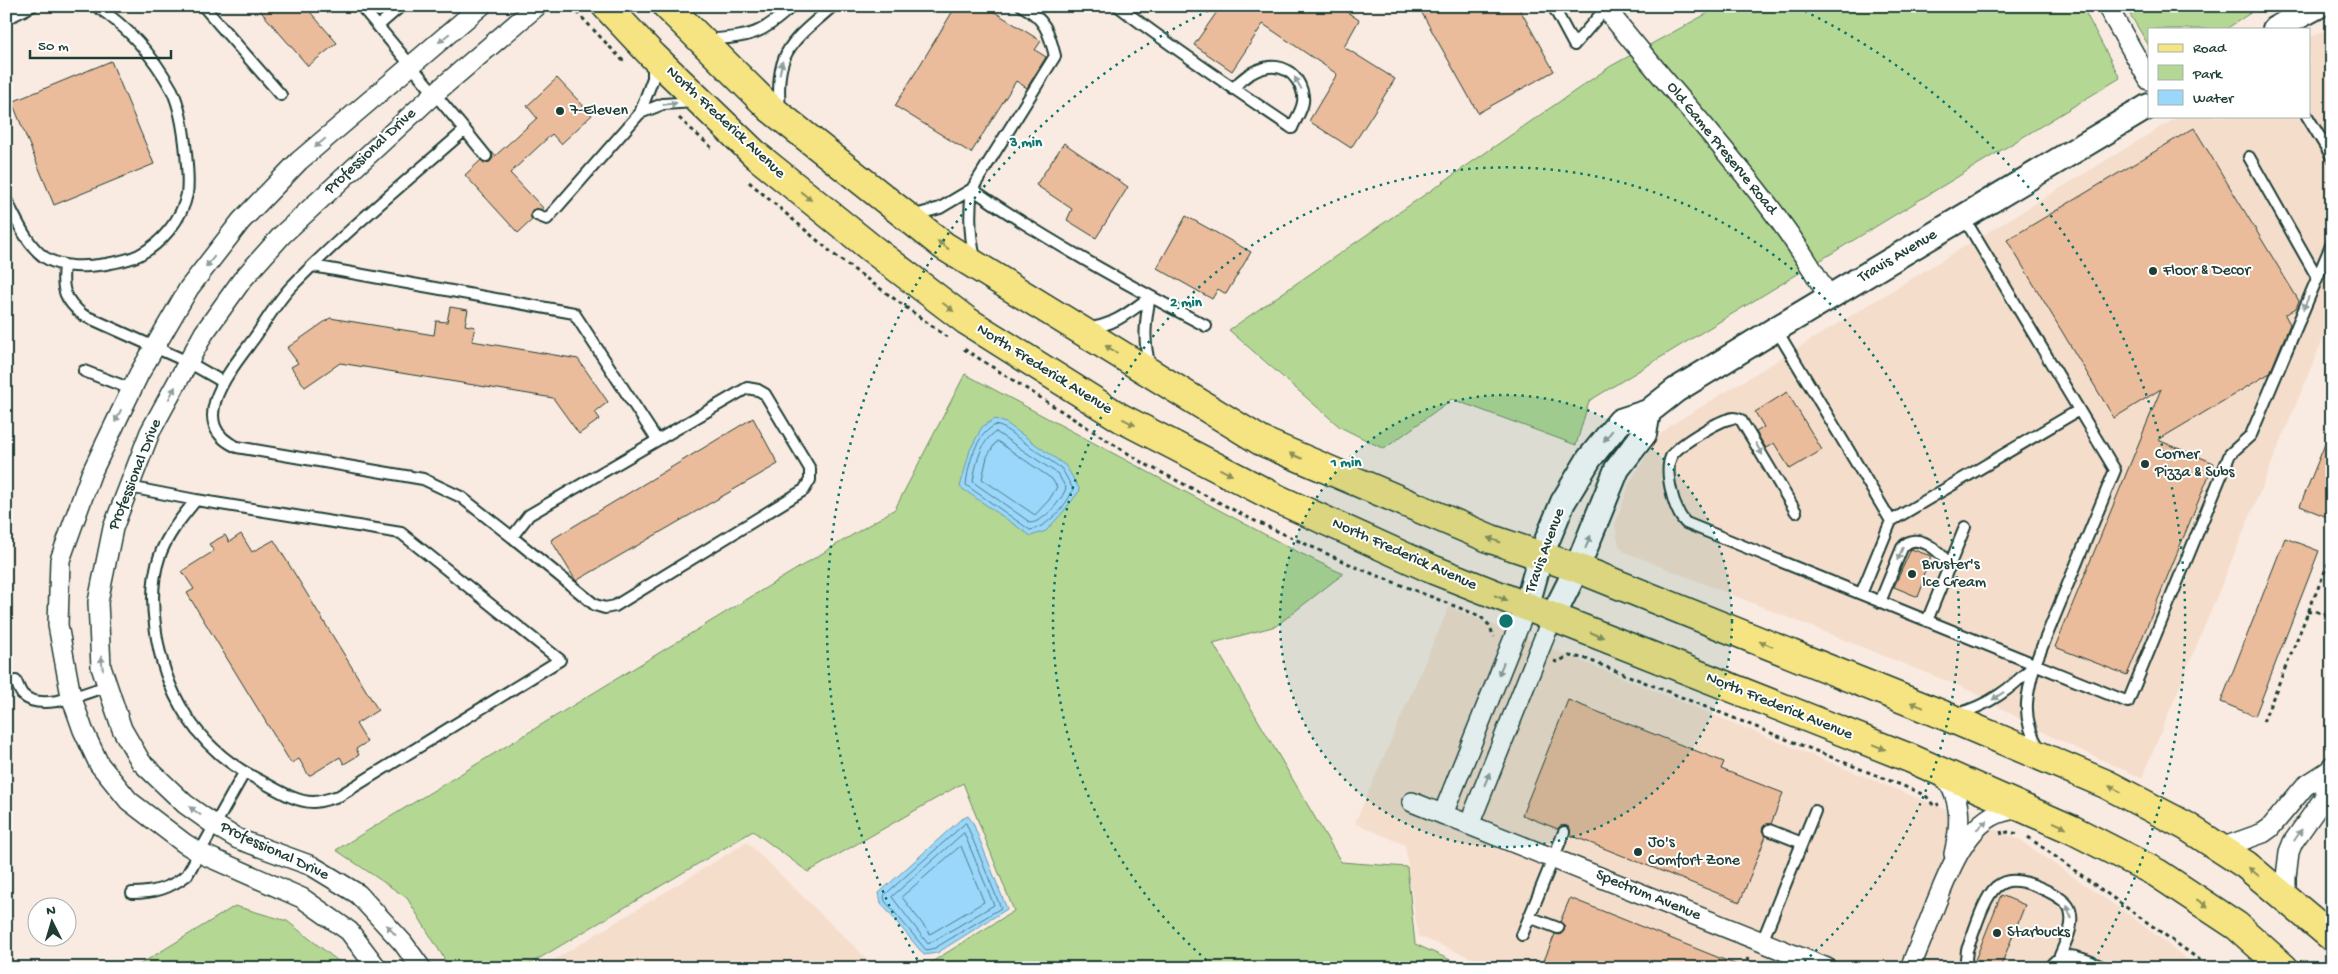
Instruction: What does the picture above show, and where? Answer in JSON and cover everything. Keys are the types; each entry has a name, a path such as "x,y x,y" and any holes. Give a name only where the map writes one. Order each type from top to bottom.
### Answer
{"main road":[{"name":"North Frederick Avenue","path":"606,6 653,56 757,156 871,248 960,316 1121,418 1278,499 1434,570 1940,772 2028,810 2157,873 2237,926 2284,968"},
{"path":"667,6 781,117 944,246 1261,441 1491,539 1577,568 1948,717 2044,757 2144,803 2186,826 2246,865 2332,937"}],"street":[{"name":"Professional Drive","path":"377,968 349,931 302,898 200,853 184,844 129,801 99,764 83,730 71,696 58,625 60,560 91,474 131,389 189,288 241,221 299,160 481,6"},
{"name":"Professional Drive","path":"421,968 403,944 358,894 312,866 238,839 216,826 185,804 141,762 122,729 101,667 98,602 113,528 150,432 204,333 242,280 282,236 434,94 537,6"},
{"path":"2107,6 2148,78"},
{"path":"2277,28 2318,6"},
{"name":"Old Game Preserve Road","path":"1606,7 1768,206 1809,262 1829,298"},
{"name":"Travis Avenue","path":"1526,608 1541,556 1563,502 1589,458 1620,421 1648,412 1676,390 2148,107"},
{"name":"Travis Avenue","path":"1552,618 1577,568 1617,469 1644,434 1648,412"},
{"path":"1443,814 1526,608"},
{"path":"1468,825 1552,618"},
{"path":"2221,848 2263,834 2305,786 2331,768"},
{"path":"2286,898 2289,852 2293,842 2324,798 2331,768"},
{"path":"1940,772 1953,789 1958,809 1958,832 1953,863"},
{"name":"Spectrum Avenue","path":"1412,802 1827,968"},
{"path":"1910,968 1953,863 1968,838 1987,820 2002,812 2028,810"}],"lane":[{"path":"6,19 32,6"},
{"path":"6,200 33,245 43,256 64,266 94,266 138,256 154,246 168,232 182,211 187,193 184,133 173,92 142,46 126,30 96,6"},
{"path":"203,6 281,95"},
{"path":"360,6 486,156"},
{"path":"378,26 401,6"},
{"path":"701,40 755,34 774,24 792,6"},
{"path":"781,117 778,84 784,54 800,35 833,6"},
{"path":"907,217 932,211 972,189 1056,56 1046,26 1022,6"},
{"path":"1118,6 1233,88 1292,128 1303,102 1302,91 1293,75 1274,67 1263,67 1242,77 1233,88"},
{"path":"1552,6 1574,45 1606,7"},
{"path":"537,215 547,219 640,113 652,78 653,56"},
{"path":"640,113 663,104 700,102"},
{"path":"2308,118 2332,157"},
{"path":"465,130 289,289 223,382 213,407 213,422 225,442 237,447 423,480 461,497 595,605 605,608 615,606 804,490 810,480 810,469 765,394 758,390 747,388 529,515 512,537"},
{"path":"2249,157 2317,277"},
{"path":"972,189 970,239 977,266"},
{"path":"972,189 1018,221 1150,297 1206,326"},
{"path":"1964,218 2114,470 2035,664 2026,695 2026,715 2031,735 2044,757"},
{"path":"1796,512 1744,423 1736,418 1727,419 1680,446 1671,456 1668,464 1668,477 1682,520 1690,525 2128,702 2230,454 2251,435 2332,243"},
{"path":"64,266 62,283 70,304 83,315 188,362 223,382"},
{"path":"313,266 574,313 657,440"},
{"path":"1077,328 1107,324 1124,316 1150,297"},
{"path":"1150,297 1145,324 1146,351 1152,374"},
{"path":"1776,329 1891,521"},
{"path":"84,371 131,389"},
{"path":"1861,594 1891,521 2079,410"},
{"path":"129,487 196,500 401,533 560,660 339,796 312,802 289,796 244,773 219,755 179,706 164,675 152,602 159,557 177,523 196,500"},
{"path":"1927,621 1965,528"},
{"path":"1880,602 1902,548 1908,542 1918,541 1936,549 1949,565"},
{"path":"1948,717 1975,709 1996,698 2018,682 2035,664"},
{"path":"16,681 22,695 34,702 52,702 108,686"},
{"path":"132,893 149,893 172,886 187,875 244,773"},
{"path":"1762,942 1815,810"},
{"path":"1769,830 1802,843"},
{"path":"1522,935 1564,832"},
{"path":"1968,968 1967,950 1988,898 1995,888 2007,881 2021,881 2059,897 2069,906 2070,929 2059,958 2049,968"},
{"path":"1529,916 1558,928"},
{"path":"2059,958 2077,957 2105,968"}],"path":[{"path":"2264,722 2332,554"},
{"path":"2308,612 2315,611 2332,618"},
{"path":"1918,792 1927,797 1934,806 1943,802 1958,809"},
{"path":"1987,820 1998,824 2002,835 2007,832 2025,835 2044,847 2211,968"},
{"path":"1744,968 1748,958"}],"shaded area":[{"path":"2332,27 2332,317 2142,778 2050,736 1969,690 1625,552 1619,546 1615,525 1630,482 1658,437 1671,425 2176,118 2310,118 2310,38"},
{"path":"1449,607 2018,839 2132,917 2199,968 1496,968 1418,936 1405,845 1355,823"},
{"path":"747,842 867,959 872,968 541,968"}],"green space":[{"path":"1721,6 2082,6 2120,78 1589,401 1576,445 1452,399 1384,449 1340,427 1229,330 1611,66"},
{"path":"2125,6 2261,6 2228,28 2148,28 2148,44"},
{"path":"965,374 1292,549 1343,574 1276,626 1213,643 1341,862 1407,867 1415,944 1468,968 922,968 1014,911 963,783 808,872 753,831 523,968 450,968 407,898 336,850 895,509"},
{"path":"235,906 287,921 347,968 134,968"}],"water":[{"path":"995,419 1006,423 1066,466 1080,490 1046,531 1031,536 960,487 970,450 982,427"},
{"path":"968,816 973,823 1007,909 937,953 924,955 881,903 879,893 960,820"}],"building":[{"path":"256,6 305,6 337,43 308,66"},
{"path":"956,6 985,6 1041,41 1035,50 1046,57 1027,88 1016,81 971,153 895,106"},
{"path":"1221,6 1338,6 1359,20 1344,47 1395,79 1351,148 1309,121 1337,74 1263,24 1232,71 1194,45"},
{"path":"1418,6 1518,6 1554,71 1478,113"},
{"path":"111,61 154,164 54,205 12,102"},
{"path":"557,78 592,115 561,144 552,134 510,173 544,209 532,210 530,215 532,220 518,233 465,175 481,160 484,163 490,162 493,158 492,152 495,156 537,118 527,106"},
{"name":"Floor & Decor","path":"2194,128 2299,301 2296,308 2285,315 2290,324 2270,373 2158,440 2214,463 2127,675 2055,647 2161,389 2114,418 2007,240"},
{"path":"1064,143 1128,187 1096,238 1067,220 1072,209 1036,185"},
{"path":"1186,216 1251,252 1226,294 1218,289 1212,299 1157,268"},
{"path":"450,307 468,310 465,325 475,327 472,341 578,359 608,402 595,412 600,419 579,434 553,398 340,363 305,387 291,367 298,363 287,348 330,318 434,335 436,321 447,322"},
{"path":"1787,392 1822,450 1790,469 1774,443 1766,448 1756,432 1764,427 1755,412"},
{"path":"753,418 778,464 576,581 551,540"},
{"path":"2332,429 2332,519 2300,506"},
{"path":"241,534 252,552 274,540 378,710 356,724 367,742 356,749 359,755 344,764 340,757 309,776 299,759 291,763 187,593 194,589 182,571 214,551 209,544 225,535 229,542"},
{"path":"2285,538 2319,551 2255,716 2221,702"},
{"name":"Bruster's Ice Cream","path":"1911,549 1931,556 1922,578 1925,579 1918,597 1894,587"},
{"path":"1568,700 1724,762 1721,769 1783,793 1771,824 1763,827 1762,831 1766,836 1740,902 1570,835 1570,828 1566,826 1560,826 1558,829 1522,815"},
{"name":"Starbucks","path":"2001,895 2025,905 2000,968 1995,968 1975,960"},
{"path":"1570,898 1742,968 1556,968 1543,963 1555,934 1560,935 1564,931 1565,926 1560,922"}],"place":[{"name":"7-Eleven","path":"560,111"},
{"name":"Floor & Decor","path":"2153,271"},
{"name":"Corner Pizza & Subs","path":"2145,464"},
{"name":"Bruster's Ice Cream","path":"1912,574"},
{"name":"Jo's Comfort Zone","path":"1638,852"},
{"name":"Starbucks","path":"1997,933"}]}
